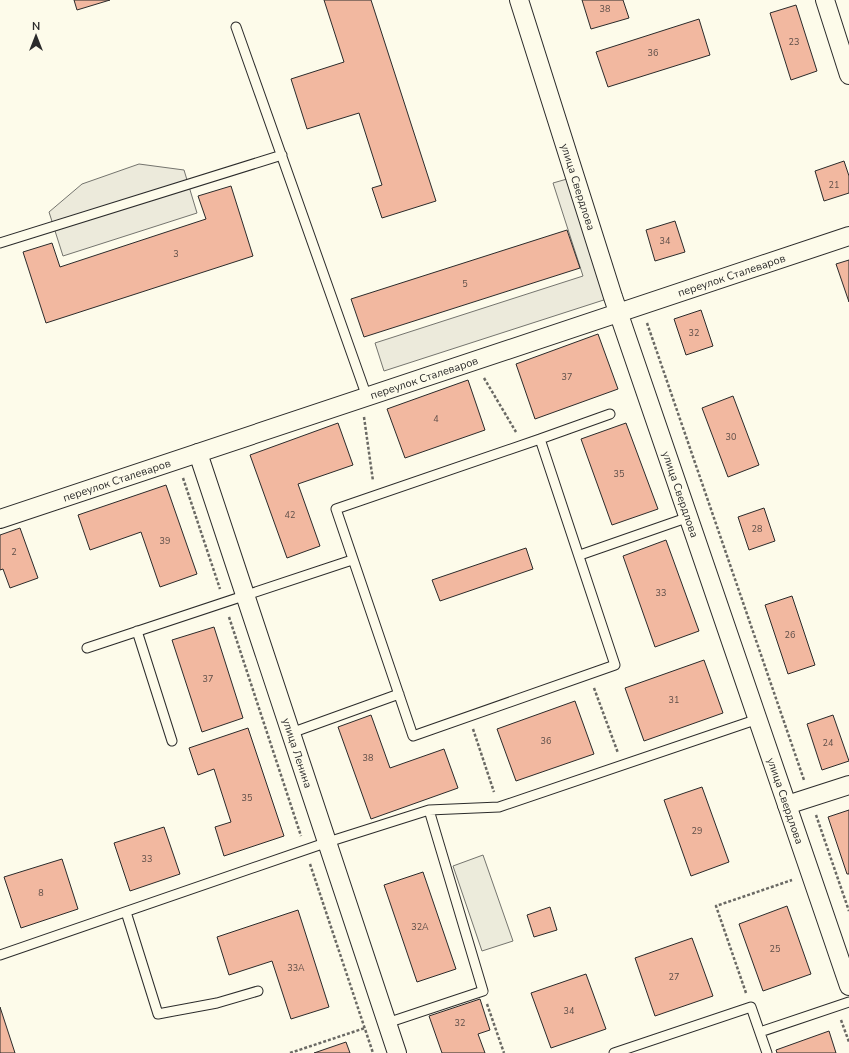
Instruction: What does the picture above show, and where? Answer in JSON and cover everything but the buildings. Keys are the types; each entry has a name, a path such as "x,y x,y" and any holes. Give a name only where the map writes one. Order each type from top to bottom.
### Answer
{"street":[{"name":"улица Свердлова","path":"519,0 619,313 849,986"},
{"path":"825,0 849,75"},
{"name":"переулок Сталеваров","path":"0,519 849,236"},
{"name":"улица Ленина","path":"198,453 397,1053"},
{"path":"787,805 849,785"}],"lane":[{"path":"236,27 282,155 364,398"},
{"path":"0,243 282,155"},
{"path":"540,439 580,554 615,665 413,736 352,560 336,509 610,414"},
{"path":"580,554 689,518"},
{"path":"87,648 352,560"},
{"path":"137,631 172,740"},
{"path":"291,733 399,694"},
{"path":"0,955 328,842 429,810 499,807 758,719"},
{"path":"387,1023 483,991 429,810"},
{"path":"126,912 158,1014 217,1003 258,991"},
{"path":"760,1032 849,1002"},
{"path":"614,1053 751,1007 767,1053"}],"path":[{"path":"642,305 849,911"},
{"path":"475,361 523,445"},
{"path":"364,398 375,496"},
{"path":"177,460 373,1053"},
{"path":"589,674 622,765"},
{"path":"469,717 499,807"},
{"path":"751,1007 716,906 793,879"},
{"path":"483,991 504,1053"},
{"path":"290,1053 365,1028"}],"shaded area":[{"path":"139,164 184,170 197,213 63,256 49,212 82,184"},
{"path":"574,177 613,297 384,371 375,343 583,276 553,183"},
{"path":"483,855 513,941 482,951 453,866"}]}
